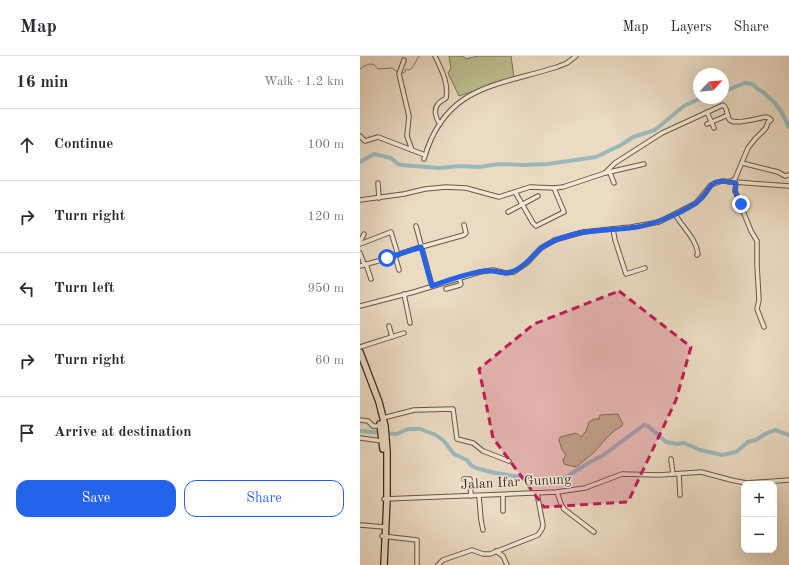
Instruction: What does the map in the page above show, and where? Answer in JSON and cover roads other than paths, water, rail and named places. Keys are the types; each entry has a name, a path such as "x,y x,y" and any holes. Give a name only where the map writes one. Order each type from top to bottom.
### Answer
{"highway":[{"path":"360,352 361,362 383,418 382,426"},
{"path":"378,402 382,426 385,499"},
{"path":"383,440 387,473 383,565"}],"street":[{"path":"435,56 447,88 446,98 438,104 436,110 437,120 440,124"},
{"path":"360,136 365,141 378,137 412,150 424,157 446,114 460,102 481,89 557,67 567,63 576,56"},
{"path":"404,60 399,74 409,116 407,136 412,150"},
{"path":"605,173 615,164 662,133 723,105 726,107 731,121 735,122 766,117 771,119 767,123 766,128 751,143 735,181 735,191 751,231 758,242 757,265 759,300 757,309 764,327"},
{"path":"707,112 709,123 714,128"},
{"path":"709,123 728,115"},
{"path":"360,200 407,194 425,189 453,187 466,188 499,197 533,187 563,187 605,173 644,164"},
{"path":"742,164 778,172 785,176 789,175"},
{"path":"610,173 614,183"},
{"path":"360,306 490,270 506,273 518,270 544,246 555,240 583,232 631,228 654,223 696,203 713,184 722,181 789,186"},
{"path":"378,183 379,198"},
{"path":"515,192 536,226 565,214 554,188"},
{"path":"508,212 538,196"},
{"path":"675,214 693,239 697,247 697,255"},
{"path":"363,265 466,234 464,225"},
{"path":"416,226 432,286"},
{"path":"613,229 626,274 645,268"},
{"path":"360,243 391,232 399,270"},
{"path":"360,243 364,234"},
{"path":"360,253 363,265 371,279"},
{"path":"446,289 460,285 459,278"},
{"path":"404,294 410,323"},
{"path":"390,326 392,337"},
{"path":"360,347 404,333"},
{"path":"383,418 414,410 453,409 457,439 473,443 483,451 509,461"},
{"path":"360,420 368,421 373,426 382,426"},
{"path":"360,438 383,440"},
{"path":"671,459 673,474"},
{"name":"Jalan Ifar Gunung","path":"385,499 557,492 585,488 622,474 679,474 701,472 741,482"},
{"path":"679,474 680,495"},
{"path":"464,479 476,479"},
{"path":"470,479 471,496"},
{"name":"Jalan Ifar Gunung","path":"777,482 789,480"},
{"path":"557,492 564,509 594,532"},
{"path":"438,565 443,560 472,550 483,554 496,552 535,537 541,531 543,525 537,493"},
{"path":"503,495 504,511"},
{"path":"479,496 483,530"},
{"path":"360,525 384,526"},
{"path":"384,536 417,540 417,565"},
{"path":"496,552 503,556 508,565"}],"waterway":[{"path":"400,74 405,72 406,69 409,70 412,68 419,56"},
{"path":"360,69 372,64 378,69 392,68 398,72"},
{"path":"729,90 745,83 752,84 775,103 789,127"},
{"path":"360,162 374,154 391,158 398,164 402,165 439,168 459,166 479,167 499,164 548,164 596,157 621,145 633,137 655,130 684,106 693,102"},
{"path":"360,431 397,434 408,429 420,429 436,435 444,441 454,454 467,460 476,468 495,473 547,481 556,481 566,477 602,456 644,425 648,426 666,442 677,444 684,443 700,450 722,455 736,452 748,442 756,440 775,430 789,435"}]}
